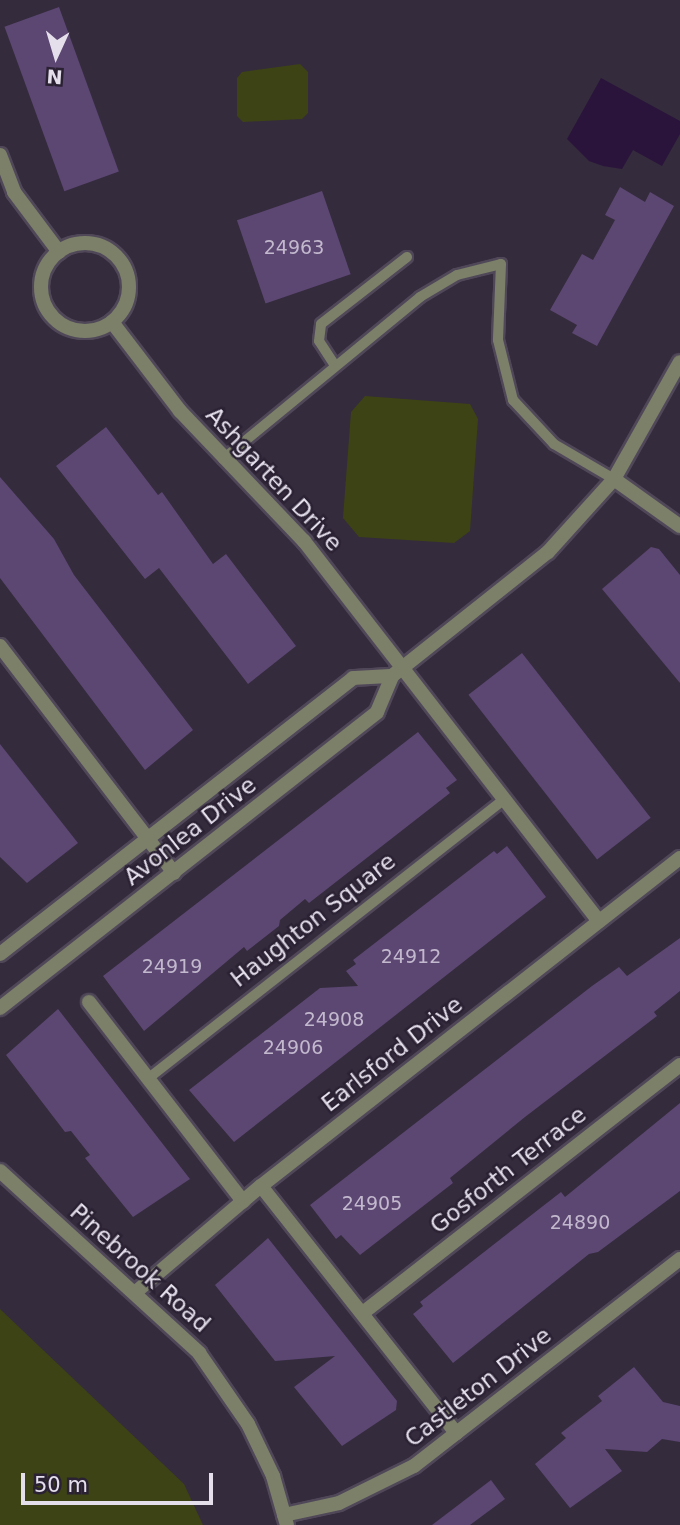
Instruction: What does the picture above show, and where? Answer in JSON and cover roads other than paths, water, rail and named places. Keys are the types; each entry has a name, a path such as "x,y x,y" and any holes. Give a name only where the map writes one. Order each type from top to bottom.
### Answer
{"street":[{"path":"0,155 4,180 59,252"},
{"path":"95,244 116,256 129,290 127,302 112,322 89,331 76,330 64,326 47,308 41,284 59,252 70,246 95,244"},
{"name":"Ashgarten Drive","path":"112,322 223,459 304,541 404,666"},
{"name":"Avonlea Drive","path":"0,1008 377,712 392,676 548,552 614,479 680,362"},
{"path":"614,479 680,526"},
{"path":"0,646 174,873"},
{"path":"404,666 599,921"},
{"name":"Avonlea Drive","path":"0,954 353,678 392,676"},
{"name":"Earlsford Drive","path":"136,1291 261,1186 680,858"},
{"path":"89,1002 243,1201"},
{"name":"Gosforth Terrace","path":"364,1312 680,1065"},
{"name":"Pinebrook Road","path":"0,1171 136,1291 199,1353 236,1404 267,1463 286,1520"},
{"path":"261,1186 364,1312 456,1433"},
{"name":"Castleton Drive","path":"286,1520 339,1503 377,1486 456,1433 680,1259"}],"lane":[{"path":"334,364 319,341 321,324 407,257"},
{"path":"223,459 334,364 442,283 501,264 498,340 513,400 554,444 614,479"},
{"name":"Haughton Square","path":"149,1077 504,799"}]}
